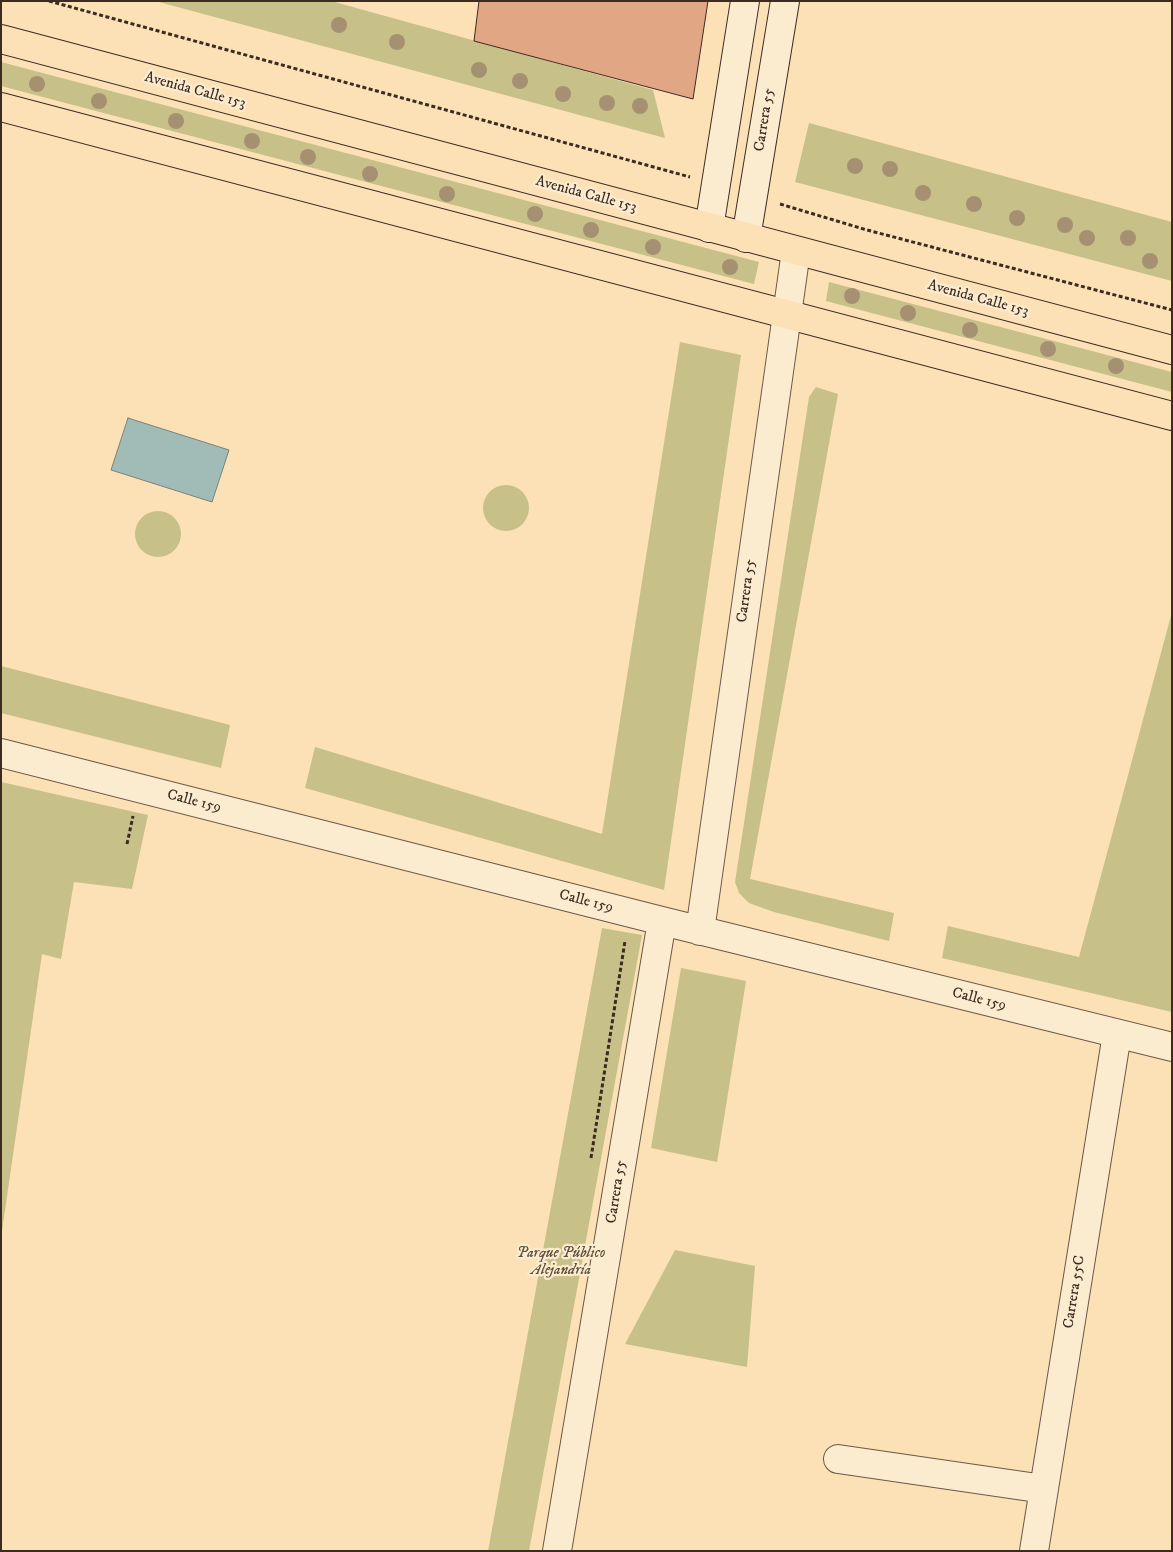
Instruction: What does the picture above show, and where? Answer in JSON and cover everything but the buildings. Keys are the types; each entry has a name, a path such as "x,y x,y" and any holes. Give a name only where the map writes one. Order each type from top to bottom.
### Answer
{"main road":[{"name":"Avenida Calle 153","path":"1,39 1172,350"},
{"path":"1,107 1172,416"}],"street":[{"path":"709,228 746,1"},
{"name":"Carrera 55","path":"746,238 785,1"},
{"path":"730,97 768,103"},
{"name":"Carrera 55","path":"700,931 796,251"},
{"name":"Calle 159","path":"1,753 662,922 1172,1047"},
{"name":"Carrera 55","path":"557,1551 662,922"},
{"name":"Carrera 55C","path":"1034,1551 1117,1034"},
{"path":"838,1459 1044,1489"}],"path":[{"path":"49,1 665,170"},
{"path":"867,230 1172,310"}],"green space":[{"path":"155,1 331,1 653,90 665,138"},
{"path":"1,62 759,262 754,284 1,86"},
{"path":"809,123 1172,222 1172,281 795,182"},
{"path":"829,282 1172,372 1172,392 826,301"},
{"path":"680,342 741,355 664,890 305,788 315,747 602,834"},
{"path":"816,387 838,394 750,879 894,913 889,941 774,912 749,903 739,893 735,882 809,397"},
{"path":"511,485 523,491 528,499 528,517 523,525 515,530 501,531 489,525 484,517 483,503 489,491 497,486"},
{"path":"163,511 175,517 180,525 180,543 175,551 167,556 153,557 141,551 136,543 135,529 141,517 149,512"},
{"path":"1172,612 1172,1012 942,958 948,926 1079,957"},
{"path":"1,666 230,725 221,768 1,713"},
{"path":"1,782 148,815 132,889 74,882 61,959 42,954 1,1238"},
{"name":"Parque Público Alejandría","path":"602,928 642,935 529,1551 488,1551"},
{"path":"681,968 746,981 717,1162 651,1148"},
{"path":"675,1250 755,1266 747,1367 625,1344"}],"water":[{"path":"128,418 229,450 212,502 111,470"}]}
